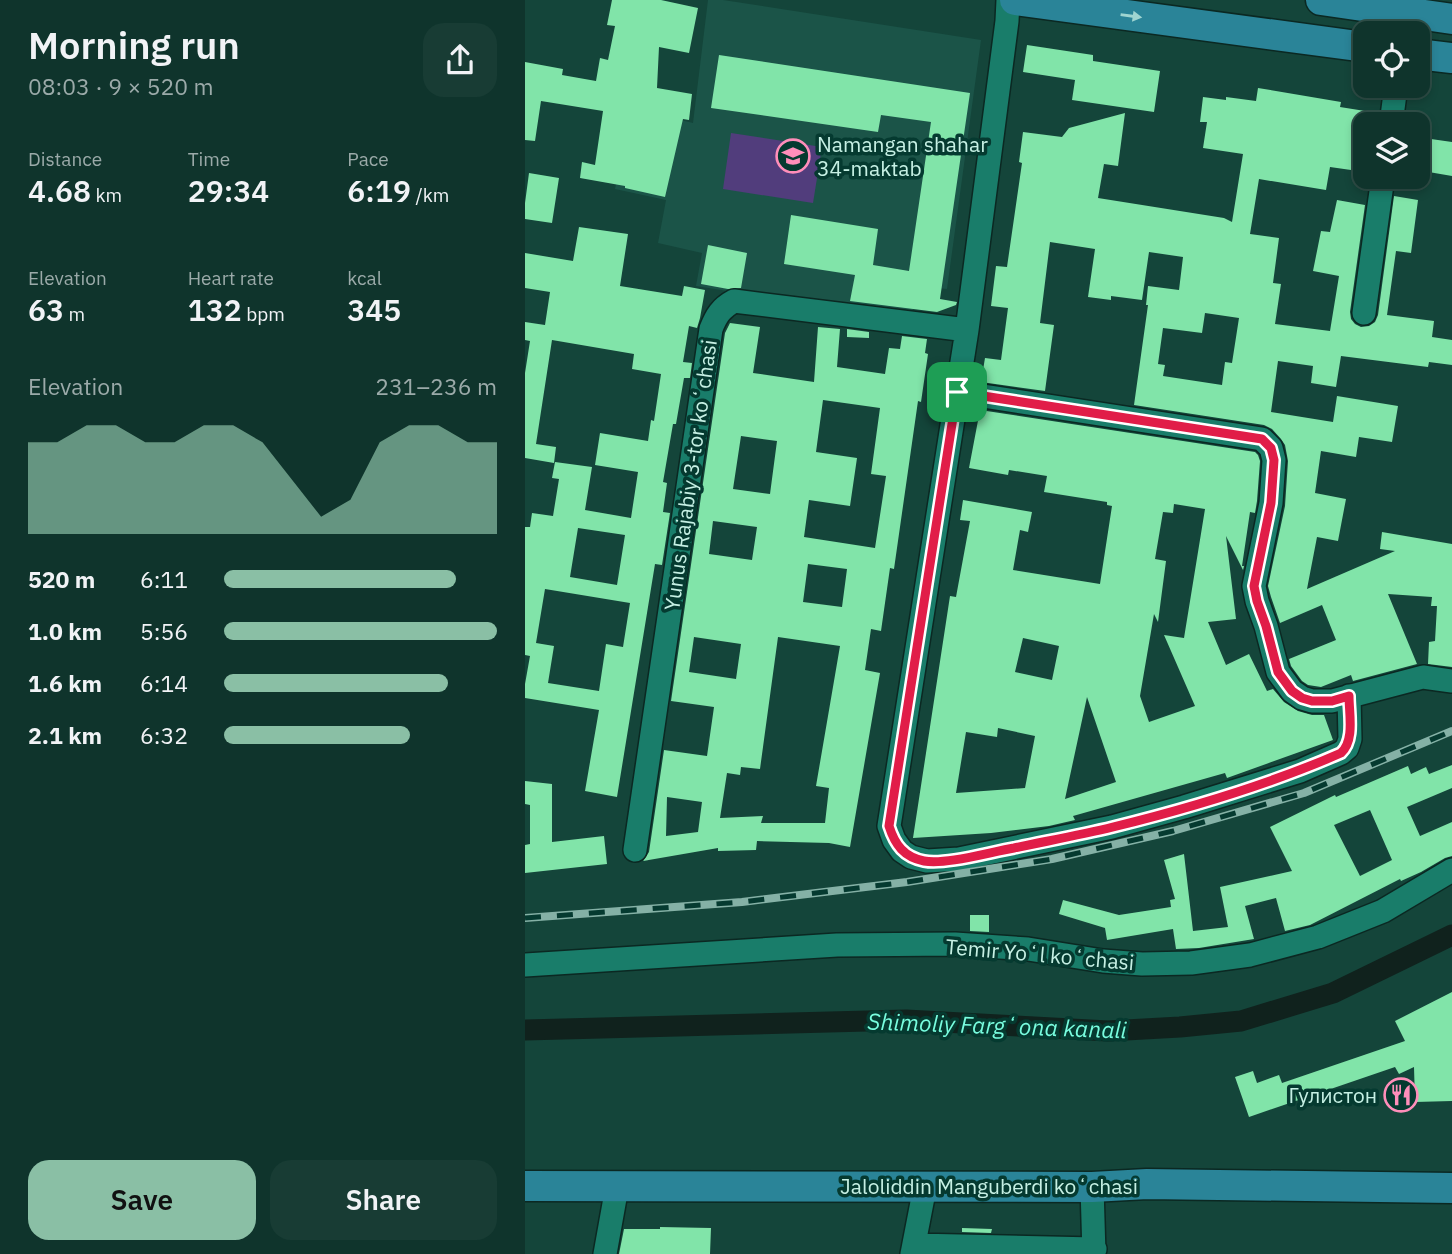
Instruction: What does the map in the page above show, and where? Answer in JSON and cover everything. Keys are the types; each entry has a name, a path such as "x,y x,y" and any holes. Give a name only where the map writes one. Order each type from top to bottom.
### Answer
{"main road":[{"path":"1015,0 1353,45"},
{"path":"1321,0 1452,19"},
{"path":"1430,55 1452,58"},
{"name":"Jaloliddin Manguberdi koʻchasi","path":"525,1186 1092,1187 1147,1184 1452,1188"}],"street":[{"path":"1008,0 967,330 889,826 894,840 902,851 927,862 959,859 1112,827 1300,771 1347,748 1350,739 1349,696"},
{"path":"1364,313 1381,189"},
{"name":"Yunus Rajabiy 3-tor koʻchasi","path":"635,850 711,329 715,318 723,307 734,301 967,330"},
{"path":"957,392 1262,439 1271,448 1274,460 1271,503 1254,586 1278,672 1292,691 1312,701 1332,701 1423,677 1452,681"},
{"name":"Temir Yoʻl koʻchasi","path":"525,965 837,945 942,944 1028,949 1142,964 1191,963 1250,955 1318,937 1383,911 1452,870"},
{"path":"605,1254 617,1187"},
{"path":"925,1187 913,1250 1095,1251 1092,1187"}],"shaded area":[{"name":"Namangan shahar 34-maktab","path":"708,0 723,0 981,40 947,289 917,286 911,320 696,286 702,253 658,243 666,200 615,189 631,108 693,123"},
{"path":"731,133 822,147 813,203 723,189"}],"building":[{"path":"612,0 661,0 698,8 689,53 659,47 657,88 692,94 689,120 683,119 665,197 580,178 582,162 595,165 603,111 541,101 535,141 525,140 525,62 563,69 562,75 596,81 600,58 608,60 615,26 607,25"},
{"path":"1027,45 1093,55 1093,61 1160,71 1154,112 1072,100 1075,80 1023,72"},
{"path":"719,55 970,93 940,299 957,302 956,305 937,312 850,301 855,275 784,264 791,215 878,229 873,265 909,271 931,122 881,115 878,132 711,108"},
{"path":"1258,88 1341,102 1340,107 1365,111 1353,112 1353,170 1330,167 1326,190 1259,179 1250,234 1279,238 1273,283 1281,284 1275,324 1330,331 1339,276 1313,271 1321,231 1330,232 1337,200 1365,205 1350,312 1351,319 1361,327 1375,322 1394,196 1418,200 1411,253 1396,251 1387,315 1434,321 1432,337 1452,340 1452,365 1429,362 1428,367 1341,356 1336,387 1311,383 1313,366 1278,361 1271,412 1333,422 1337,396 1398,406 1392,442 1359,437 1356,457 1321,451 1315,493 1346,499 1338,541 1317,537 1307,589 1395,551 1380,549 1382,532 1452,544 1452,667 1428,664 1429,642 1435,641 1437,606 1431,606 1432,597 1388,594 1417,664 1353,681 1351,675 1321,687 1302,681 1291,666 1289,659 1336,640 1322,605 1280,623 1268,586 1285,506 1288,461 1285,445 1272,429 1264,425 1134,405 1148,305 1148,286 1179,290 1183,257 1149,252 1142,300 1111,296 1111,300 1088,297 1095,249 1050,242 1040,323 1054,325 1045,391 981,382 985,358 1001,360 1008,308 991,306 996,266 1007,267 1022,163 1019,162 1023,132 1062,137 1069,128 1125,113 1118,166 1104,164 1098,198 1224,218 1232,222 1243,154 1203,148 1207,122 1200,122 1203,97 1226,100 1226,97 1256,101","holes":["1205,313 1239,318 1232,363 1225,362 1222,385 1163,376 1165,365 1158,364 1163,328 1202,333"]},
{"path":"1430,139 1452,142 1452,176 1430,172"},
{"path":"529,173 559,178 552,223 525,219"},
{"path":"579,227 628,234 620,286 682,296 684,286 705,290 697,328 689,326 683,362 692,363 690,378 684,378 663,482 667,483 663,512 670,513 662,565 655,564 617,797 585,791 599,710 525,698 530,656 525,655 525,527 530,527 532,513 553,516 559,479 552,478 555,462 592,467 585,510 631,518 638,472 595,465 600,433 648,441 661,374 632,369 634,354 552,340 536,444 556,447 554,463 525,458 525,373 530,341 525,340 525,322 545,325 550,292 525,288 525,253 573,261","holes":["578,528 625,535 617,585 570,577","545,589 630,603 623,647 606,644 599,691 548,683 554,646 536,643"]},
{"path":"708,245 747,253 741,288 728,289 701,284"},
{"path":"730,323 760,327 753,373 814,382 818,327 840,329 837,367 885,374 889,348 900,349 902,336 927,339 925,353 928,354 921,402 918,401 894,569 890,568 881,631 871,629 865,670 880,673 850,847 829,843 757,841 756,850 718,851 718,848 643,861 649,852 664,750 707,756 714,707 671,701 725,333","holes":["823,400 880,408 871,474 886,476 875,548 804,537 809,500 850,506 857,458 816,452","741,436 777,441 770,494 733,489","713,521 757,527 752,560 709,554","808,564 847,569 842,607 803,602","694,637 741,644 736,679 689,672","778,637 840,646 816,786 829,788 825,823 761,823 763,816 720,818 727,773 740,775 741,767 760,769","667,797 702,802 698,832 666,836"]},
{"path":"847,329 869,332 869,338 847,337"},
{"path":"980,410 1255,452 1260,461 1257,501 1255,513 1250,512 1243,570 1226,536 1236,619 1208,622 1226,665 1249,654 1267,691 1273,689 1284,702 1298,711 1324,715 1333,740 1227,778 1225,773 1073,816 1075,820 991,833 913,838 950,596 956,597 970,521 960,520 963,500 1032,512 1028,532 1020,530 1013,570 1100,584 1112,506 1107,505 1107,502 1044,492 1047,476 1009,470 1008,475 969,468","holes":["1174,504 1205,509 1184,638 1164,635 1195,706 1149,722 1140,696 1154,614 1158,622 1166,561 1155,559 1163,512 1173,513","1023,638 1059,646 1052,680 1015,672","1087,697 1116,782 1065,799","998,728 1035,736 1025,788 956,793 966,732 997,737"]},
{"path":"1452,765 1452,788 1407,807 1420,836 1452,822 1452,856 1310,925 1285,931 1276,898 1245,906 1254,939 1176,949 1173,929 1107,940 1105,928 1059,914 1063,900 1119,915 1171,907 1170,900 1175,899 1164,860 1184,854 1193,931 1228,927 1220,887 1292,871 1270,827 1335,795 1336,797 1408,766 1411,774 1426,767 1429,774","holes":["1370,810 1392,860 1360,876 1334,825"]},
{"path":"525,781 552,784 552,842 604,836 607,864 525,873 525,845 530,844 530,805 525,804"},
{"path":"970,915 989,915 989,932 970,931"},
{"path":"1452,992 1452,1101 1415,1102 1414,1067 1399,1074 1395,1067 1249,1117 1235,1077 1253,1071 1257,1083 1279,1075 1282,1083 1405,1041 1395,1021"},
{"path":"711,1228 710,1254 619,1254 624,1229"},
{"path":"962,1228 992,1229 991,1233 962,1232"}],"waterway":[{"name":"Shimoliy Fargʻona kanali","path":"525,1030 906,1020 1108,1031 1241,1021 1333,993 1452,935"}],"railway":[{"path":"525,918 742,902 907,882 1052,859 1173,831 1304,793 1452,731"}],"place":[{"name":"Namangan shahar 34-maktab","path":"793,156"},
{"name":"Гулистон","path":"1401,1095"}],"route":[{"path":"957,392 1262,439 1271,448 1274,460 1271,503 1254,586 1257,601 1278,672 1292,691 1312,701 1332,701 1349,696 1350,739 1347,748 1300,771 1112,827 959,859 927,862 902,851 889,826 957,392"}]}
